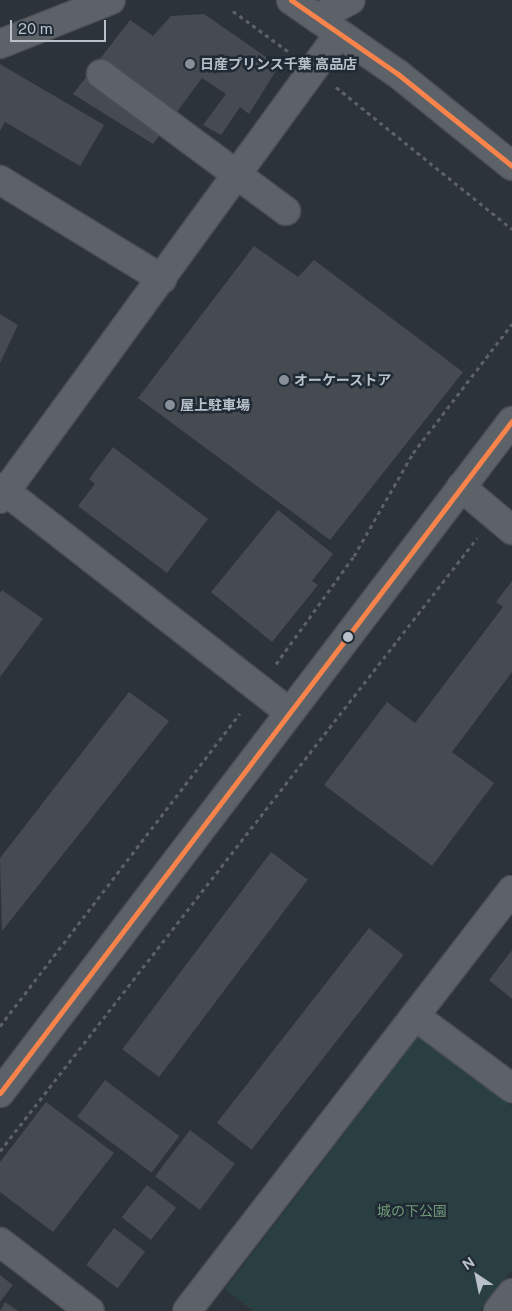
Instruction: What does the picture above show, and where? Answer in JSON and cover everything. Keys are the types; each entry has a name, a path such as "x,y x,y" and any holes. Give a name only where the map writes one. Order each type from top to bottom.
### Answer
{"street":[{"path":"0,44 111,0"},
{"path":"291,0 398,74 512,166"},
{"path":"317,18 351,0"},
{"path":"289,712 2,492 162,279 339,34"},
{"path":"101,74 239,174 286,211"},
{"path":"0,180 162,279"},
{"path":"0,1092 512,421"},
{"path":"462,487 503,523"},
{"path":"187,1311 512,890"},
{"path":"415,1016 512,1088"},
{"path":"0,1242 90,1311"},
{"path":"498,1311 512,1293"}],"path":[{"path":"233,11 297,58"},
{"path":"334,85 512,229"},
{"path":"275,665 354,556 413,453 512,324"},
{"path":"0,1151 503,523"},
{"path":"0,1026 242,711"}],"green space":[{"name":"城の下公園","path":"418,1037 512,1106 512,1270 480,1311 253,1311 225,1289"}],"building":[{"path":"204,14 279,66 249,114 240,107 221,135 203,125 226,94 202,78 153,144 73,94 130,20 153,36 171,16"},
{"path":"0,64 104,125 80,166 5,122 0,131"},
{"path":"254,246 298,277 314,260 463,372 330,540 138,398"},
{"path":"0,314 18,325 0,363"},
{"path":"113,447 208,519 167,573 78,506 95,484 89,479"},
{"path":"278,510 333,554 312,581 318,585 272,642 211,592"},
{"path":"512,581 512,672 452,752 494,783 432,866 324,785 387,702 415,723 503,607 496,602"},
{"path":"2,590 43,619 0,677 0,593"},
{"path":"129,692 169,721 2,931 0,858"},
{"path":"271,852 308,880 159,1077 122,1049"},
{"path":"369,928 404,955 252,1150 217,1123"},
{"path":"512,950 512,999 489,980"},
{"path":"105,1080 179,1136 152,1173 77,1117"},
{"path":"46,1102 114,1153 53,1232 0,1192 0,1162"},
{"path":"190,1130 235,1164 200,1210 155,1176"},
{"path":"147,1185 176,1208 151,1240 122,1217"},
{"path":"114,1228 145,1251 117,1288 86,1265"},
{"path":"0,1275 13,1285 0,1302"},
{"path":"5,1302 18,1311 0,1311"}],"transit line":[{"path":"291,0 398,74 512,166"},
{"path":"0,1093 512,421"}],"place":[{"name":"日産プリンス千葉 高品店","path":"190,64"},
{"name":"オーケーストア","path":"284,380"},
{"name":"屋上駐車場","path":"170,405"}]}
